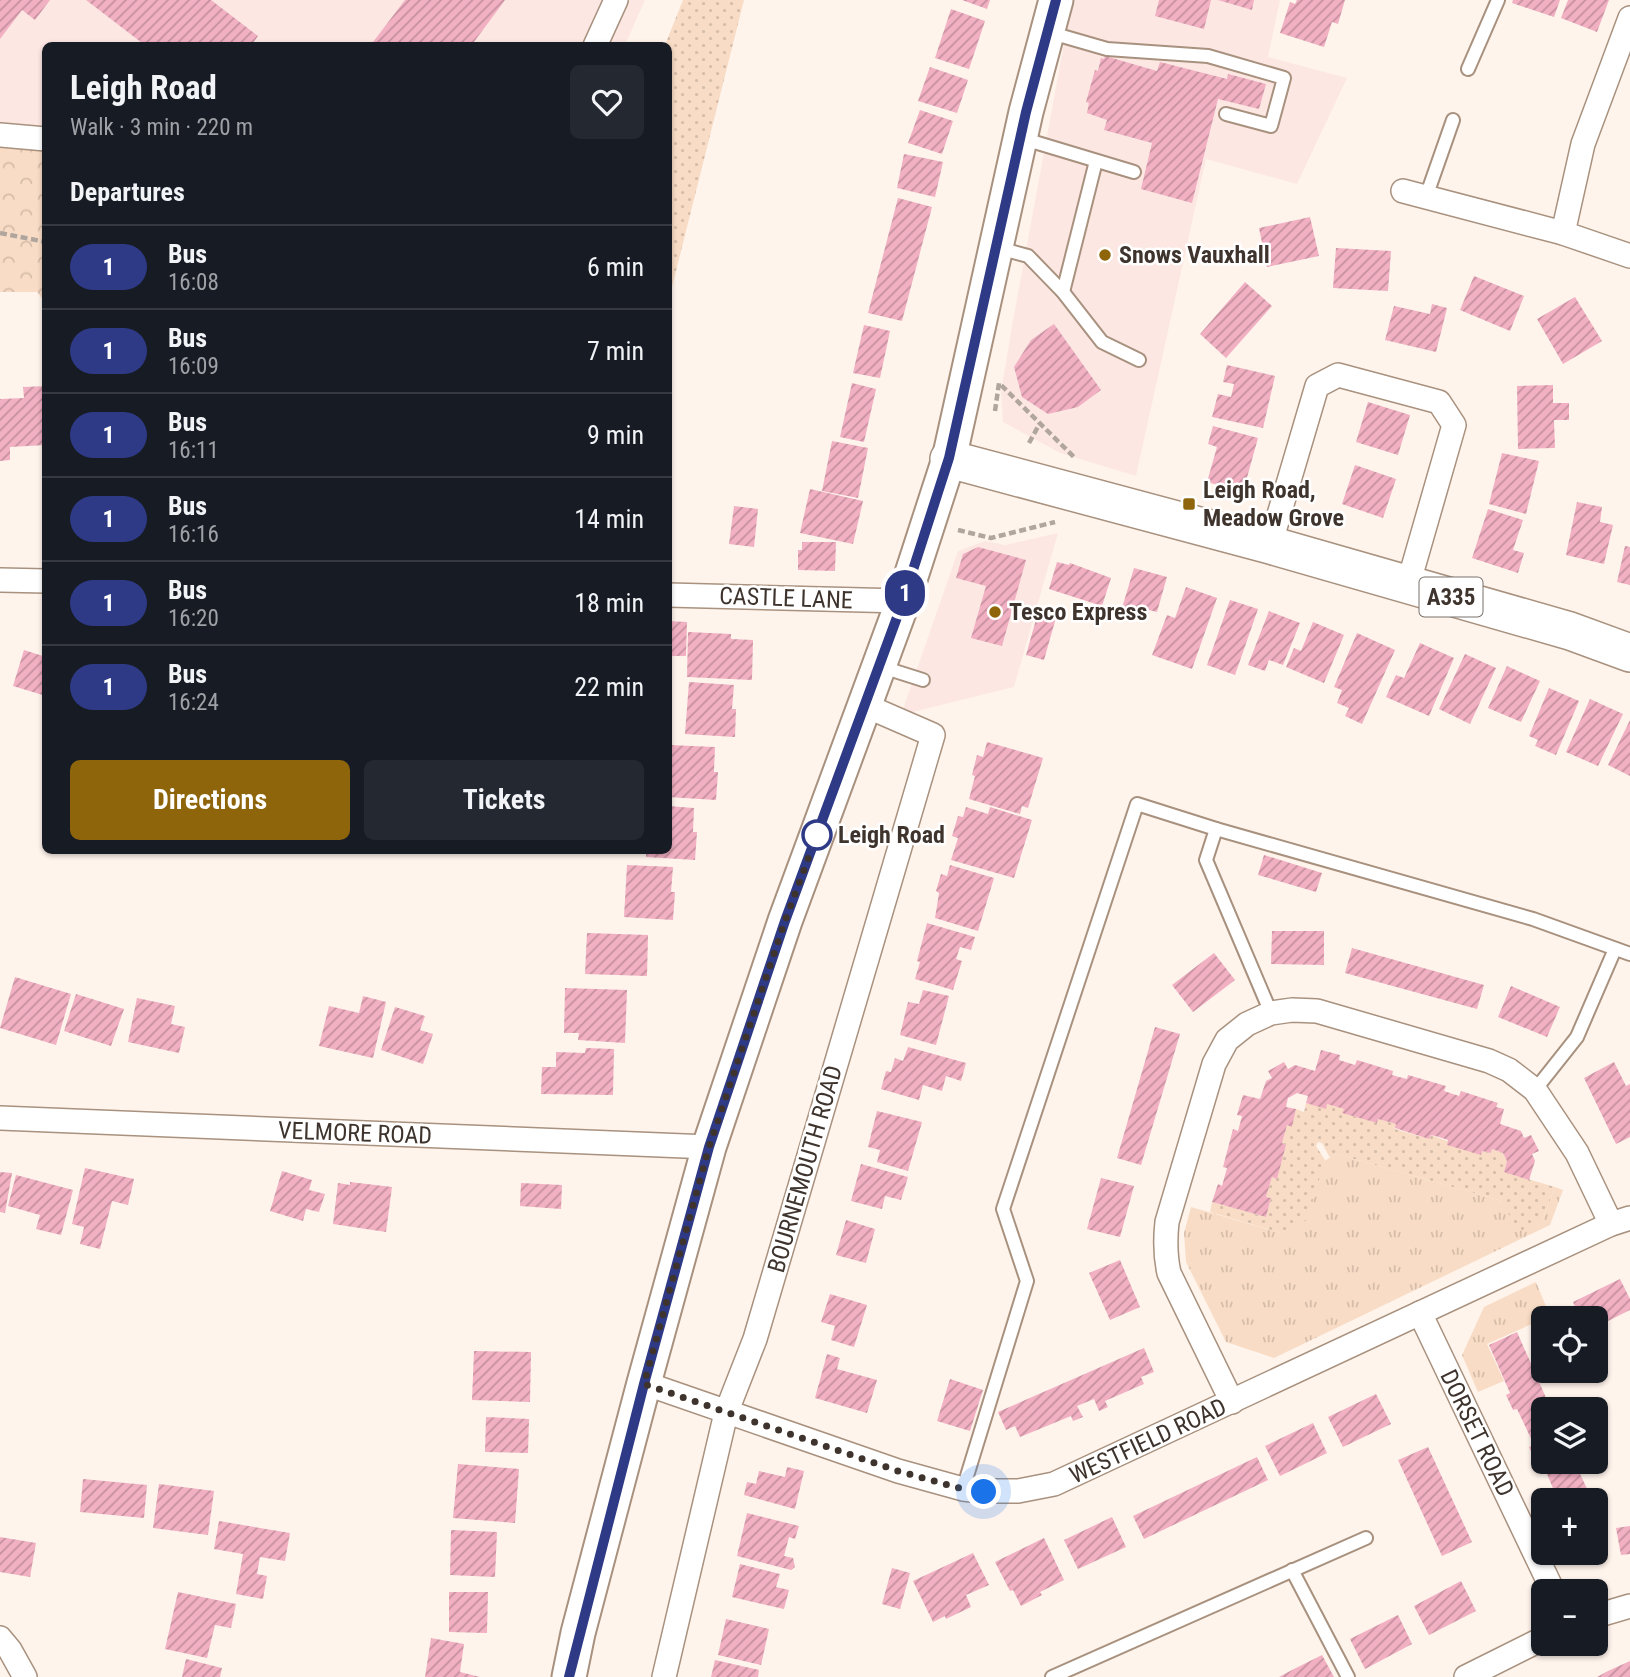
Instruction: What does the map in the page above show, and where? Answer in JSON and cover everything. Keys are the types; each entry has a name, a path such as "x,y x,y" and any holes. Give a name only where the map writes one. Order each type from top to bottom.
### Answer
{"main road":[{"name":"A335","path":"949,458 1270,545 1570,631 1630,653"}],"street":[{"path":"597,42 616,0"},
{"path":"569,1677 644,1384 709,1147 785,921 903,601 949,458 1020,138 1056,0"},
{"path":"1563,233 1583,144 1630,18"},
{"path":"0,135 42,139"},
{"path":"1403,191 1563,233 1630,256"},
{"path":"1270,545 1317,386 1338,375 1439,402 1454,425 1408,585"},
{"path":"0,580 42,581"},
{"name":"CASTLE LANE","path":"672,595 903,601"},
{"name":"BOURNEMOUTH ROAD","path":"664,1677 726,1413 755,1339 933,735 864,705"},
{"path":"1232,1402 1169,1273 1165,1235 1214,1064 1227,1040 1247,1024 1271,1013 1317,1011 1480,1058 1509,1070 1535,1090 1620,1221"},
{"name":"VELMORE ROAD","path":"0,1118 709,1147"},
{"name":"WESTFIELD ROAD","path":"644,1384 898,1471 963,1489 1018,1492 1054,1484 1620,1221"},
{"name":"DORSET ROAD","path":"1420,1313 1547,1579"},
{"path":"1608,1612 1630,1606"},
{"path":"0,1638 25,1677"},
{"path":"1466,1677 1491,1671 1531,1646"}],"lane":[{"path":"1468,69 1497,0"},
{"path":"1048,32 1107,49 1208,56 1284,78 1270,126 1226,114"},
{"path":"1426,197 1453,120"},
{"path":"1020,138 1134,172"},
{"path":"1063,292 1096,161"},
{"path":"997,247 1028,256 1063,292 1102,342 1139,360"},
{"path":"879,666 923,680"},
{"path":"963,1489 1027,1282 1003,1209 1137,803 1533,919 1630,954"},
{"path":"1216,828 1206,860 1271,1013"},
{"path":"1535,1090 1577,1037 1615,949"},
{"path":"1052,1677 1366,1538"},
{"path":"1292,1570 1348,1677"}],"path":[{"path":"0,233 42,241"},
{"path":"995,411 999,383 1079,462"},
{"path":"1029,443 1040,423"},
{"path":"929,521 991,538 1055,522"}],"shaded area":[{"path":"0,0 645,0 626,42 42,42 42,151 0,145"},
{"name":"Snows Vauxhall","path":"1072,0 1280,0 1268,57 1347,78 1297,184 1206,159 1136,476 1060,453 1003,422 1001,392"},
{"path":"1058,533 1014,687 901,715 958,551 985,541 1005,545"}],"green space":[{"path":"683,0 744,0 672,287 672,42 666,42"},
{"path":"0,145 42,151 42,298 37,292 0,292"},
{"path":"1306,1103 1325,1108 1327,1104 1344,1109 1343,1113 1377,1123 1378,1119 1396,1124 1395,1129 1429,1139 1431,1135 1481,1154 1482,1151 1491,1153 1492,1149 1503,1153 1507,1161 1504,1172 1555,1187 1542,1221 1518,1232 1502,1201 1337,1154 1330,1158 1322,1143 1318,1142 1316,1146 1325,1160 1307,1220 1281,1233 1210,1212 1212,1202 1266,1217 1271,1198 1266,1197 1272,1177 1277,1178 1286,1145 1282,1143 1287,1125 1292,1126 1296,1109 1304,1112"},
{"path":"1337,1154 1502,1201 1542,1221 1555,1187 1563,1190 1550,1225 1274,1358 1226,1342 1186,1262 1184,1233 1191,1207 1281,1233 1306,1220 1324,1161"},
{"path":"1536,1282 1546,1306 1531,1306 1531,1324 1487,1344 1504,1381 1478,1392 1462,1355 1484,1307"}],"building":[{"path":"0,0 50,0 35,20 22,10 0,39"},
{"path":"86,0 211,0 258,36 254,42 141,42"},
{"path":"405,0 505,0 474,42 373,42"},
{"path":"962,0 990,0 987,9"},
{"path":"1159,0 1211,0 1204,29 1155,16"},
{"path":"1218,0 1254,0 1252,10"},
{"path":"1297,0 1345,0 1338,24 1332,22 1324,47 1280,33 1290,2 1295,4"},
{"path":"1513,0 1560,0 1554,17 1512,3"},
{"path":"1568,0 1609,0 1597,32 1561,18"},
{"path":"951,9 985,21 969,69 935,58"},
{"path":"1105,56 1157,71 1160,62 1227,79 1228,74 1266,84 1259,109 1218,99 1192,203 1141,189 1152,143 1104,130 1107,120 1087,113 1089,103 1086,102 1095,70 1098,71 1101,58 1104,59"},
{"path":"930,67 968,80 957,113 918,101"},
{"path":"920,110 953,121 942,154 908,143"},
{"path":"904,154 943,162 935,197 897,188"},
{"path":"898,198 932,207 902,321 868,313"},
{"path":"1310,217 1319,256 1267,267 1259,228"},
{"path":"1336,248 1391,251 1388,291 1333,288"},
{"path":"1474,276 1524,296 1510,331 1460,310"},
{"path":"1245,282 1272,306 1226,358 1200,334"},
{"path":"1575,297 1602,341 1563,364 1537,319"},
{"path":"1432,304 1447,308 1436,352 1385,340 1394,306 1430,314"},
{"path":"1054,324 1101,390 1078,407 1048,414 1022,397 1014,367 1031,340"},
{"path":"864,325 890,331 880,378 853,373"},
{"path":"1227,365 1275,376 1263,428 1212,417 1218,394 1231,397 1234,384 1223,382"},
{"path":"852,383 876,389 864,442 840,437"},
{"path":"1553,385 1553,403 1569,403 1569,420 1554,420 1555,448 1518,449 1517,386"},
{"path":"42,386 42,445 10,447 10,460 0,461 0,399 24,398 23,387"},
{"path":"1368,402 1410,415 1398,455 1356,442"},
{"path":"1213,426 1258,438 1243,492 1207,482 1217,447 1208,444"},
{"path":"832,441 868,448 858,498 822,491"},
{"path":"1502,453 1539,461 1526,514 1489,504"},
{"path":"1355,465 1396,479 1383,518 1342,504"},
{"path":"810,489 863,501 853,544 800,533"},
{"path":"1577,502 1602,507 1600,522 1613,525 1604,564 1566,555"},
{"path":"734,506 758,509 754,547 729,544"},
{"path":"1488,509 1523,520 1513,550 1524,553 1518,573 1472,558"},
{"path":"802,542 836,542 835,571 798,570 798,550 802,550"},
{"path":"1625,546 1630,547 1630,585 1617,582"},
{"name":"Tesco Express","path":"978,547 1026,560 1002,646 971,638 986,586 956,578 963,554"},
{"path":"1057,562 1070,563 1111,578 1102,606 1049,589"},
{"path":"1134,568 1167,577 1157,612 1149,610 1148,616 1122,608"},
{"path":"1186,587 1217,598 1192,669 1152,655 1167,615 1175,618"},
{"path":"1230,600 1258,609 1235,675 1207,665"},
{"path":"1039,609 1057,614 1044,660 1026,655"},
{"path":"1269,611 1300,623 1283,665 1269,660 1265,671 1248,665"},
{"path":"672,621 687,622 686,656 672,656"},
{"path":"1313,622 1344,635 1324,683 1286,667 1294,648 1301,651"},
{"path":"688,632 731,634 731,639 753,640 752,680 687,677"},
{"path":"1357,633 1395,650 1362,724 1345,716 1349,708 1337,703 1342,690 1334,687"},
{"path":"1420,643 1454,658 1429,716 1386,697 1396,675 1404,678"},
{"path":"24,650 42,656 42,695 13,686"},
{"path":"1465,654 1496,668 1470,724 1439,709"},
{"path":"1507,666 1540,681 1521,722 1488,708"},
{"path":"689,682 734,685 732,709 736,709 735,737 685,734"},
{"path":"1549,688 1579,701 1556,755 1535,746 1538,740 1529,736"},
{"path":"1590,699 1623,714 1598,766 1566,752"},
{"path":"1630,720 1630,776 1608,765"},
{"path":"987,742 1043,758 1028,808 1022,806 1020,814 969,799 977,755 983,757"},
{"path":"672,745 715,747 714,772 718,772 716,800 672,797"},
{"path":"672,806 694,808 693,832 697,832 695,860 646,857 646,854 672,854"},
{"path":"966,807 988,814 990,807 1032,820 1014,878 951,860 958,838 952,836 958,816 963,817"},
{"path":"1264,855 1322,873 1316,892 1258,875"},
{"path":"627,865 673,867 673,920 624,917"},
{"path":"950,865 994,878 978,931 935,918 939,893 936,891 941,874 947,876"},
{"path":"927,923 975,937 971,950 960,947 956,959 962,961 953,990 915,979"},
{"path":"1272,931 1324,931 1324,965 1271,964"},
{"path":"587,933 648,935 647,976 585,974"},
{"path":"1352,948 1484,985 1477,1009 1345,973"},
{"path":"1214,953 1235,980 1193,1012 1172,985"},
{"path":"15,977 71,994 56,1045 0,1028"},
{"path":"1511,986 1560,1007 1547,1037 1498,1017"},
{"path":"565,988 627,990 625,1043 578,1040 579,1033 564,1033"},
{"path":"923,990 949,996 936,1045 900,1035 908,1002 919,1004"},
{"path":"76,994 124,1009 111,1046 64,1031"},
{"path":"363,996 386,1002 373,1058 319,1046 329,1006 359,1013"},
{"path":"137,998 175,1006 171,1024 185,1027 179,1053 128,1042"},
{"path":"395,1007 425,1016 420,1030 433,1034 423,1064 381,1050"},
{"path":"1155,1027 1180,1034 1141,1165 1117,1158"},
{"path":"908,1047 966,1063 961,1081 946,1076 942,1091 923,1085 919,1100 881,1089 886,1071 891,1072 895,1058 903,1061"},
{"path":"586,1048 614,1049 613,1095 541,1094 542,1067 556,1067 556,1052 585,1053"},
{"path":"1321,1050 1340,1055 1339,1060 1355,1065 1357,1060 1393,1071 1392,1075 1407,1079 1408,1075 1446,1086 1444,1091 1459,1096 1461,1091 1498,1103 1496,1107 1504,1109 1500,1124 1521,1131 1524,1138 1531,1135 1539,1151 1532,1154 1535,1161 1529,1180 1504,1172 1507,1161 1503,1153 1492,1149 1491,1153 1482,1151 1481,1155 1447,1145 1448,1140 1439,1137 1431,1135 1429,1139 1395,1128 1396,1124 1378,1119 1377,1123 1342,1113 1344,1109 1327,1104 1326,1109 1306,1103 1308,1096 1297,1093 1288,1098 1286,1107 1296,1109 1292,1127 1287,1125 1282,1143 1286,1145 1277,1179 1272,1177 1266,1197 1271,1198 1266,1217 1212,1202 1218,1184 1222,1186 1227,1168 1223,1167 1233,1129 1238,1131 1242,1116 1237,1115 1243,1095 1260,1099 1266,1081 1272,1078 1268,1071 1284,1062 1288,1069 1295,1065 1315,1071"},
{"path":"1614,1062 1626,1086 1630,1084 1630,1137 1616,1144 1584,1078"},
{"path":"877,1111 922,1122 908,1171 877,1162 880,1150 868,1147"},
{"path":"861,1164 908,1177 901,1200 885,1196 882,1209 851,1201"},
{"path":"85,1168 134,1179 128,1205 112,1201 100,1249 80,1244 84,1227 72,1224"},
{"path":"282,1171 312,1180 309,1190 325,1194 319,1212 306,1209 303,1221 270,1211"},
{"path":"0,1172 12,1173 5,1213 0,1212"},
{"path":"16,1175 73,1190 61,1235 36,1229 40,1215 8,1206"},
{"path":"1101,1178 1134,1186 1120,1237 1087,1229"},
{"path":"350,1182 392,1187 386,1232 333,1224 338,1183 350,1185"},
{"path":"521,1183 562,1185 561,1209 520,1206"},
{"path":"846,1220 875,1229 866,1263 836,1255"},
{"path":"1120,1260 1140,1307 1110,1320 1089,1273"},
{"path":"1620,1279 1630,1299 1630,1310 1608,1321 1608,1306 1575,1306 1573,1302"},
{"path":"830,1294 867,1305 854,1347 831,1340 835,1326 821,1322"},
{"path":"1517,1332 1531,1364 1531,1383 1540,1383 1546,1397 1531,1397 1531,1439 1517,1409 1513,1410 1506,1395 1510,1393 1489,1345"},
{"path":"1144,1348 1154,1372 1141,1377 1144,1384 1105,1401 1108,1407 1099,1411 1094,1399 1077,1406 1083,1417 1073,1421 1071,1416 1020,1437 1015,1426 1006,1430 998,1412"},
{"path":"474,1351 531,1352 530,1402 472,1400"},
{"path":"827,1354 840,1358 837,1369 877,1380 867,1413 815,1398"},
{"path":"950,1379 983,1390 970,1431 937,1421"},
{"path":"1376,1394 1391,1424 1343,1447 1328,1417"},
{"path":"486,1417 529,1419 528,1453 485,1452"},
{"path":"1313,1423 1327,1453 1280,1476 1265,1446"},
{"path":"1428,1447 1472,1542 1442,1556 1398,1460"},
{"path":"1257,1457 1268,1480 1144,1539 1133,1516"},
{"path":"458,1464 519,1469 515,1523 453,1518"},
{"path":"787,1467 804,1471 795,1509 744,1495 747,1482 756,1484 759,1471 785,1477"},
{"path":"1547,1474 1580,1474 1587,1488 1553,1488"},
{"path":"83,1479 147,1485 144,1518 80,1512"},
{"path":"159,1484 214,1491 208,1535 153,1528"},
{"path":"747,1513 799,1526 795,1539 789,1537 784,1556 793,1558 795,1567 791,1570 737,1556"},
{"path":"1112,1517 1126,1547 1078,1569 1064,1540"},
{"path":"219,1521 290,1533 285,1561 260,1557 257,1574 267,1576 263,1599 236,1594 243,1554 214,1549"},
{"path":"1630,1526 1630,1554 1621,1555 1616,1528"},
{"path":"451,1530 497,1532 495,1577 450,1575"},
{"path":"0,1537 36,1543 30,1577 0,1572"},
{"path":"1044,1538 1064,1580 1040,1592 1042,1595 1021,1606 995,1562"},
{"path":"973,1553 989,1585 966,1595 971,1607 933,1622 913,1581"},
{"path":"740,1564 780,1574 776,1587 789,1590 784,1609 732,1597"},
{"path":"892,1568 910,1573 900,1609 882,1604"},
{"path":"1461,1581 1476,1611 1429,1635 1414,1606"},
{"path":"178,1592 236,1604 231,1628 215,1625 207,1658 165,1649"},
{"path":"449,1592 488,1592 487,1633 449,1632"},
{"path":"1398,1615 1412,1644 1365,1669 1350,1639"},
{"path":"726,1619 769,1629 761,1665 718,1655"},
{"path":"431,1638 464,1644 460,1672 480,1677 425,1677"},
{"path":"1322,1655 1334,1677 1279,1677 1292,1670"},
{"path":"186,1659 222,1668 220,1677 182,1677"},
{"path":"715,1660 759,1670 758,1677 711,1677"},
{"path":"1630,1661 1630,1677 1597,1677 1608,1671"}],"bus line":[{"name":"1","path":"569,1677 578,1633 709,1147 785,921 903,601 949,458 1026,112 1056,0"}],"place":[{"name":"Snows Vauxhall","path":"1105,255"},
{"name":"Leigh Road, Meadow Grove","path":"1189,504"},
{"name":"Tesco Express","path":"995,612"},
{"name":"Leigh Road","path":"817,835"}],"route":[{"path":"817,835 785,921 709,1147 644,1384 898,1471 984,1492"}]}
